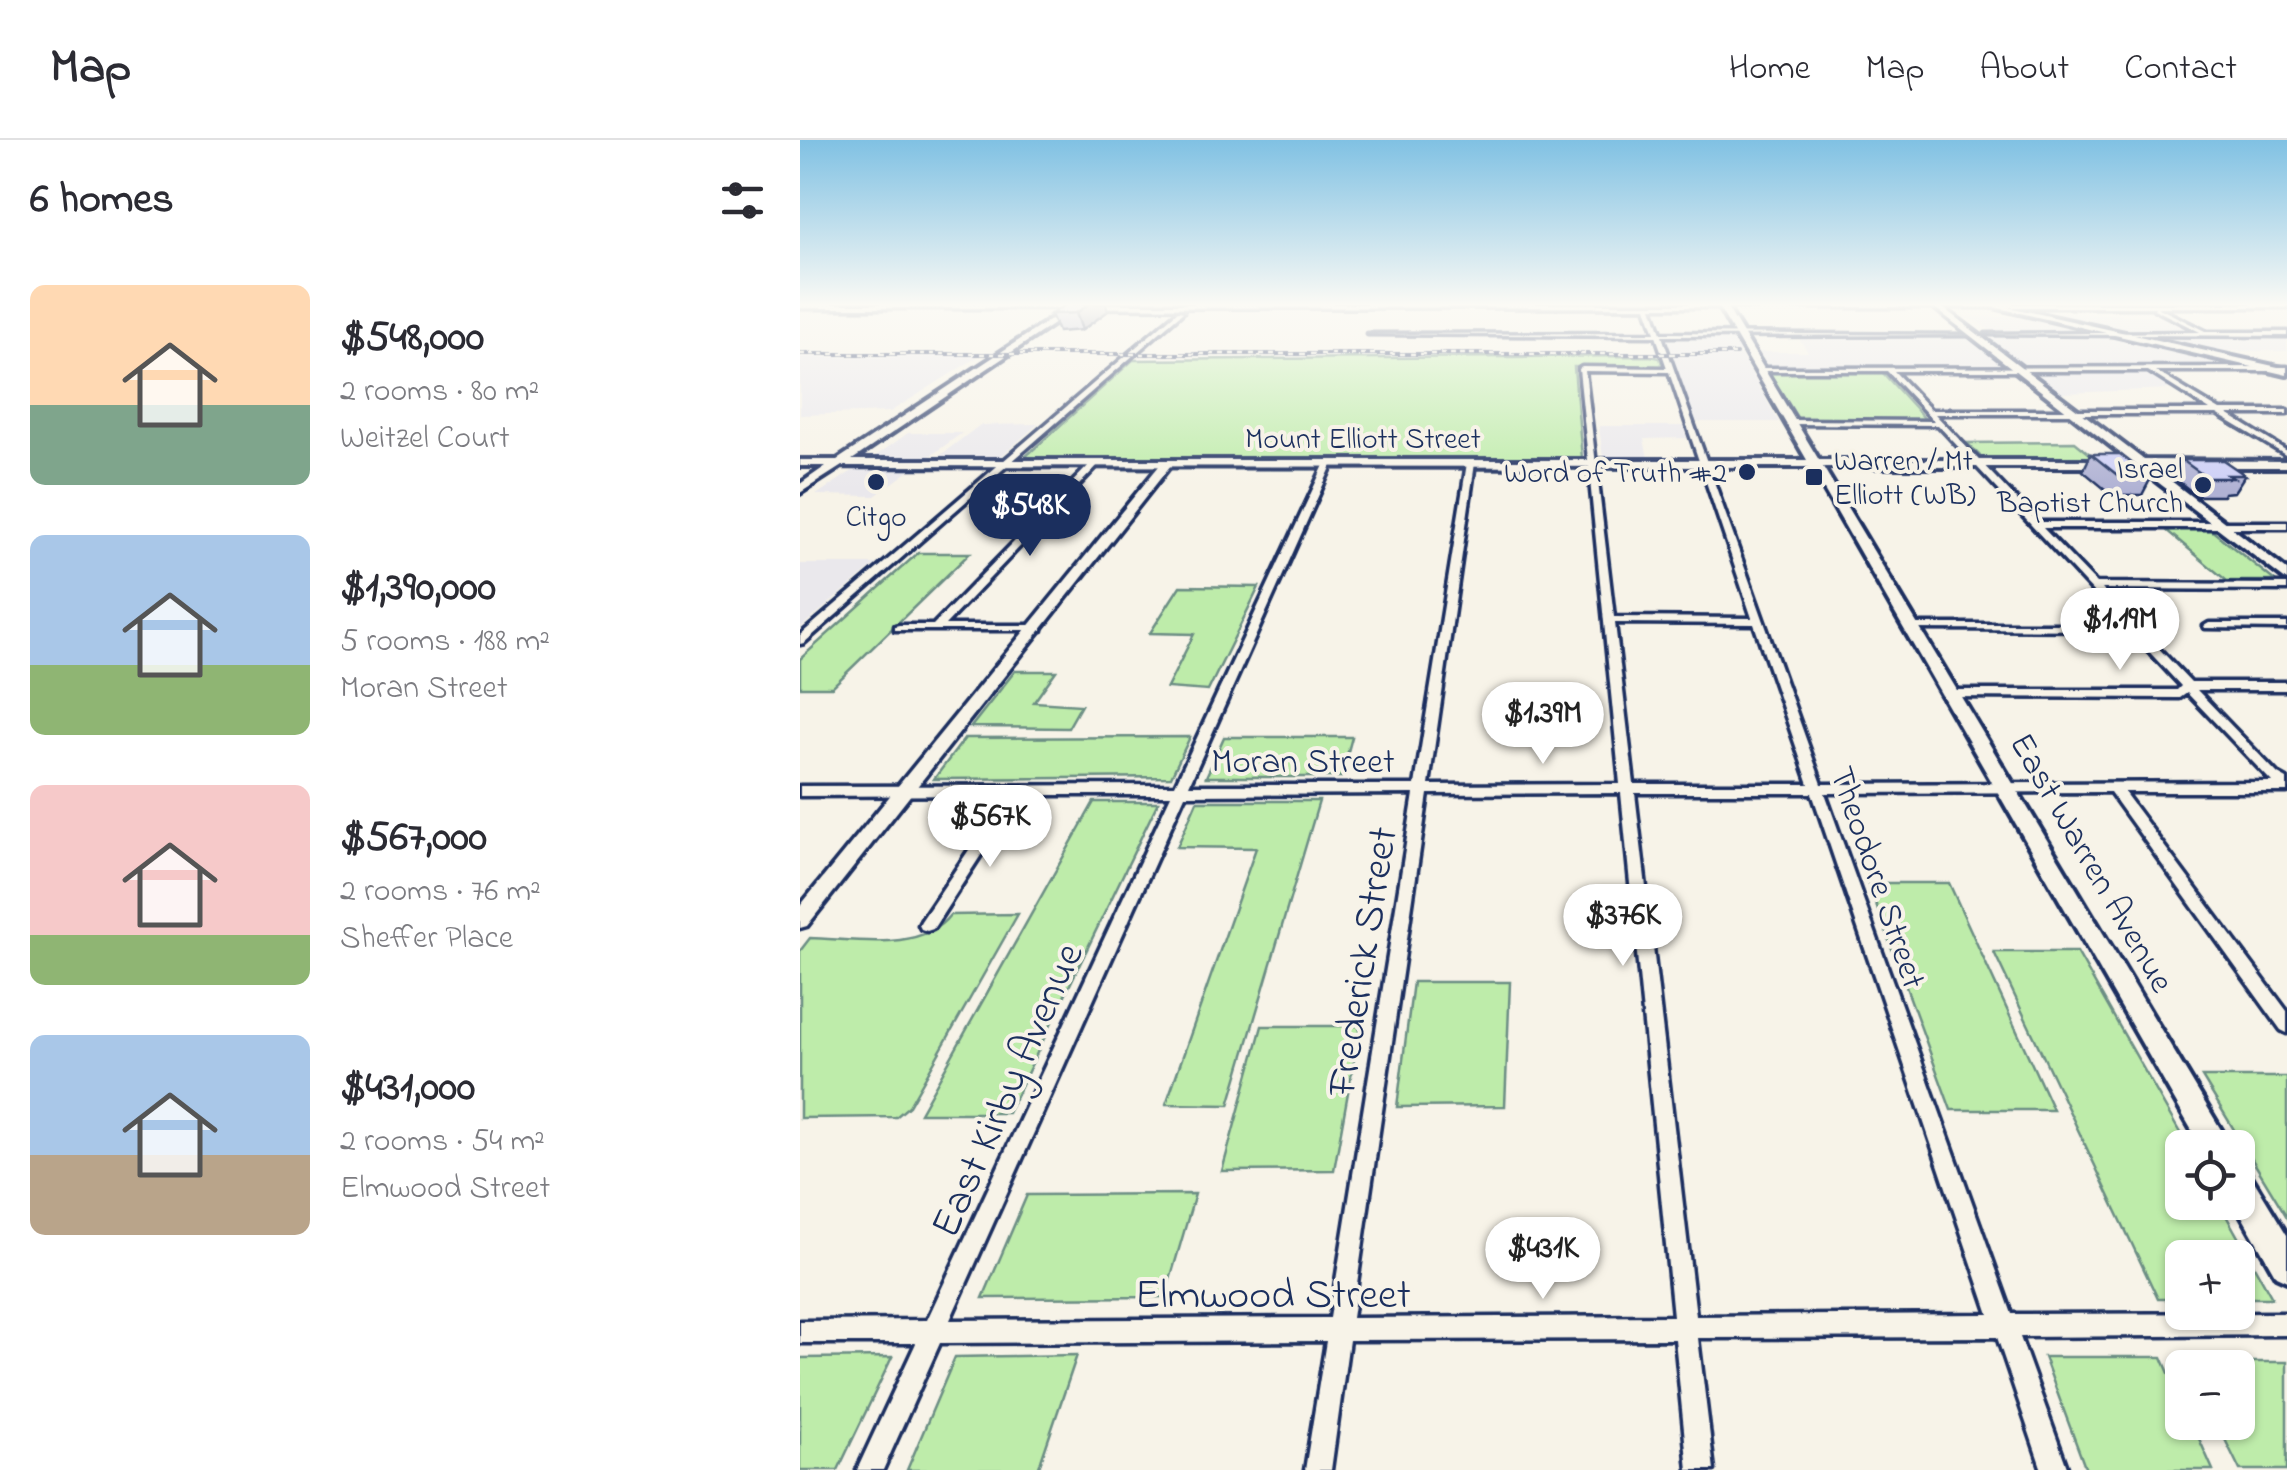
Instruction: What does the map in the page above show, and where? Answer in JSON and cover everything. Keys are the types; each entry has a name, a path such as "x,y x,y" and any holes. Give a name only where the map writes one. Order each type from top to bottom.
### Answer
{"main road":[{"path":"800,489 985,366"},
{"name":"East Warren Avenue","path":"1758,366 2207,1130"},
{"path":"2015,366 2287,577"},
{"path":"2259,366 2287,371"},
{"name":"Mount Elliott Street","path":"800,463 2287,464"},
{"path":"2255,1210 2287,1265"}],"street":[{"path":"800,642 1117,366"},
{"name":"Theodore Street","path":"1670,366 2054,1470"},
{"path":"2148,369 2287,454"},
{"path":"1760,370 2272,369"},
{"path":"1671,370 1582,370 1702,1470"},
{"path":"1888,370 2272,777 2287,786"},
{"path":"1930,412 2287,412"},
{"path":"1791,422 1940,422"},
{"path":"936,628 1096,463"},
{"path":"800,920 1168,463"},
{"name":"East Kirby Avenue","path":"870,1470 1329,463"},
{"name":"Frederick Street","path":"1318,1470 1471,464"},
{"path":"2036,525 2287,526"},
{"path":"2093,586 2287,588"},
{"path":"1609,620 1758,621"},
{"path":"2209,626 2287,626"},
{"path":"1912,627 2129,627"},
{"path":"900,628 1038,628"},
{"path":"1951,694 2180,694 2188,686 2287,686"},
{"name":"Moran Street","path":"800,790 2287,786"},
{"path":"2114,788 2287,1025"},
{"path":"927,925 1016,790"},
{"name":"Elmwood Street","path":"800,1332 2287,1324"}],"shaded area":[{"path":"800,366 963,366 890,412 800,415"},
{"path":"1674,366 1747,366 1779,422 1695,422"},
{"path":"2033,371 2143,371 2173,389 2061,393"},
{"path":"1038,424 1000,457 938,457 980,425"},
{"path":"1599,426 1683,426 1687,438 1644,439 1648,458 1603,458"},
{"path":"908,433 962,433 929,457 873,458"},
{"path":"857,468 913,468 875,496 816,495"},
{"path":"800,564 876,564 800,628"}],"green space":[{"path":"1126,366 1663,367 1574,367 1582,458 1025,457"},
{"path":"1769,372 1882,372 1925,419 1798,419"},
{"path":"2075,442 2095,458 1983,459 1967,443"},
{"path":"2210,529 2275,581 2227,581 2166,530"},
{"path":"918,553 970,553 832,687 800,687 800,659"},
{"path":"1180,586 1259,587 1208,691 1167,688 1194,634 1150,633"},
{"path":"1015,671 1056,671 1034,702 1081,705 1068,728 971,727"},
{"path":"1190,737 1171,777 934,779 965,738"},
{"path":"1224,737 1352,737 1341,777 1206,777"},
{"path":"1197,801 1319,801 1229,1105 1166,1104 1256,848 1177,847"},
{"path":"1094,802 1158,802 1008,1113 920,1113"},
{"path":"1868,883 1949,883 2053,1110 1951,1110"},
{"path":"1018,914 909,1106 896,1117 800,1118 800,951 810,938 905,939 937,927 950,915"},
{"path":"1994,952 2077,952 2178,1130 2165,1130 2165,1220 2228,1220 2240,1240 2165,1240 2165,1299 2158,1299"},
{"path":"1413,982 1510,982 1505,1106 1397,1107"},
{"path":"1262,1026 1360,1026 1334,1170 1222,1171"},
{"path":"2202,1077 2287,1077 2287,1217 2255,1164 2255,1130 2234,1130"},
{"path":"1195,1194 1165,1297 983,1298 1027,1195"},
{"path":"2255,1268 2272,1298 2255,1298"},
{"path":"1077,1355 1038,1470 907,1470 955,1357"},
{"path":"892,1357 838,1470 800,1470 800,1358"},
{"path":"2044,1357 2162,1357 2165,1440 2200,1440 2213,1470 2086,1470"},
{"path":"2255,1362 2287,1362 2287,1470 2240,1470 2225,1440 2255,1440"}],"building":[{"path":"2091,454 2120,454 2151,478 2121,478"},
{"path":"2182,460 2223,460 2245,475 2207,478"}],"place":[{"name":"Word of Truth #2","path":"1747,472"},
{"name":"Warren / Mt Elliott (WB)","path":"1814,477"},
{"name":"Citgo","path":"876,482"},
{"name":"Israel Baptist Church","path":"2203,485"}]}
